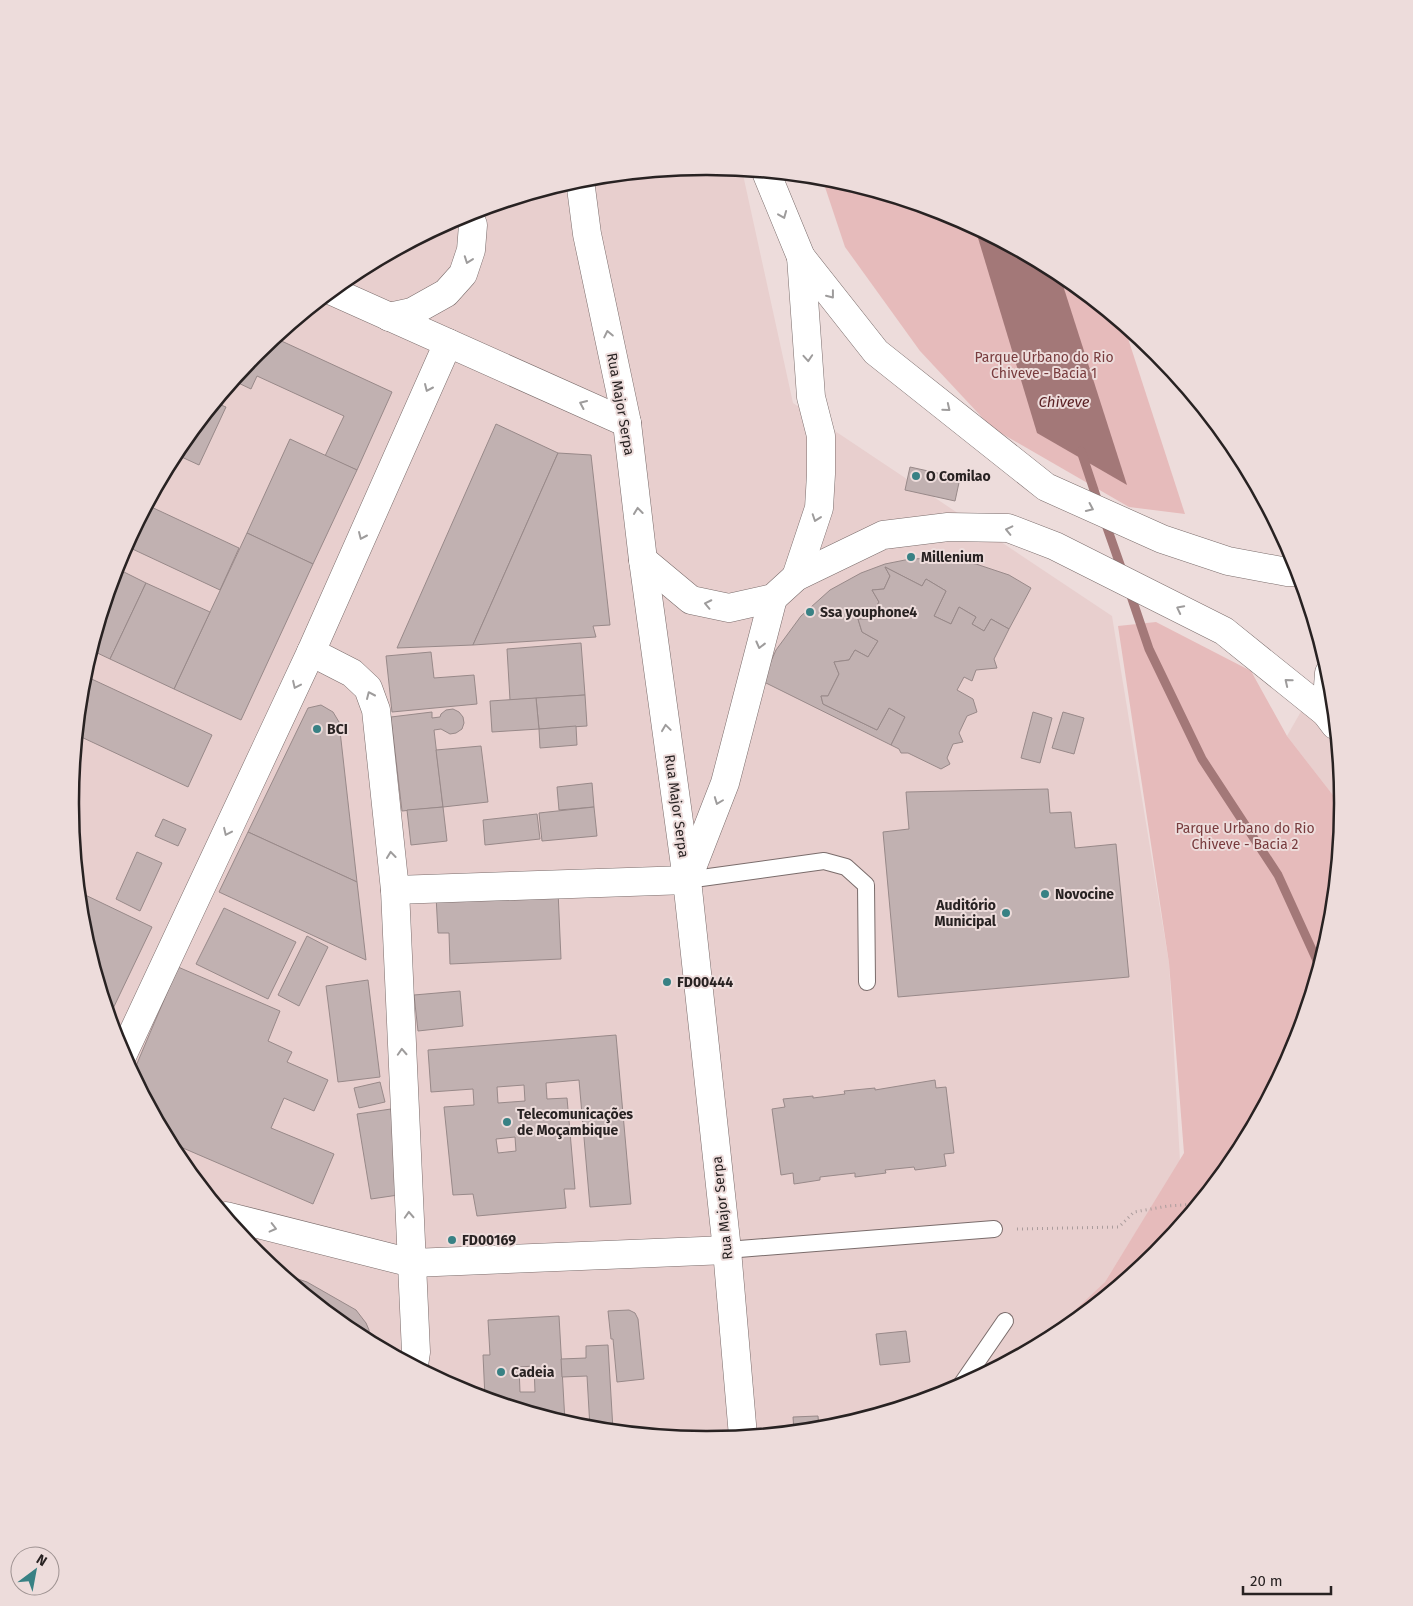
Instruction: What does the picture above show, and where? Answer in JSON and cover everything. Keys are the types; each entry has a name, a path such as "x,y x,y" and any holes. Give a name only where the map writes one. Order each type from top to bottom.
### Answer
{"street":[{"path":"769,179 801,257 876,352 1046,487 1162,539 1228,561 1288,568"},
{"name":"Rua Major Serpa","path":"581,188 587,234 627,423 643,560 687,880 726,1250 741,1429"},
{"path":"389,317 412,312 446,293 463,274 472,250 473,225 471,221"},
{"path":"796,577 819,508 821,474 821,436 811,397 801,257"},
{"path":"339,294 627,423"},
{"path":"127,1043 311,652 448,343"},
{"path":"643,560 691,600 729,608 773,598 796,577 883,535 948,527 1008,528 1055,546 1224,631 1328,717"},
{"path":"394,890 687,880 725,783 773,598"},
{"path":"311,652 352,673 368,688 376,710 394,890 415,1359"},
{"path":"237,1219 412,1263 726,1250"}],"lane":[{"path":"687,880 824,861 846,867 866,885 867,982"},
{"path":"726,1250 994,1229"},
{"path":"969,1373 1005,1321"}],"path":[{"path":"994,1229 1119,1227 1134,1212 1188,1205"}],"shaded area":[{"path":"706,175 743,177 793,403 1112,616 1169,963 1180,1161 1105,1282 1086,1303 1020,1347 947,1383 869,1409 829,1419 748,1429 706,1431 625,1425 584,1419 505,1397 466,1383 393,1347 324,1301 293,1275 263,1247 208,1185 163,1117 143,1081 112,1005 100,965 84,885 80,844 80,762 84,721 100,641 112,601 143,525 163,489 208,421 235,389 263,359 324,305 393,259 429,240 466,223 544,197 584,187 625,181"},
{"path":"1321,677 1329,721 1334,796 1287,736"}],"green space":[{"name":"Parque Urbano do Rio Chiveve - Bacia 1","path":"825,186 869,197 947,223 1020,259 1089,305 1128,339 1185,514 1129,507 992,428 920,351 845,247"},
{"name":"Parque Urbano do Rio Chiveve - Bacia 2","path":"1156,622 1251,671 1287,736 1334,796 1333,844 1329,885 1322,925 1301,1005 1270,1081 1250,1117 1205,1185 1178,1217 1120,1275 1072,1313 1105,1282 1184,1153 1169,963 1118,626"}],"water":[{"name":"Chiveve","path":"978,237 1020,259 1063,287 1127,485 1037,433"}],"building":[{"path":"282,341 392,392 357,470 325,456 344,416 257,376 251,389 240,384"},
{"path":"221,405 226,407 199,465 183,458"},
{"path":"496,424 558,453 473,645 397,648"},
{"path":"290,439 357,470 313,564 247,533"},
{"path":"558,453 591,455 610,625 593,626 596,637 473,645"},
{"path":"910,467 960,478 955,501 905,490"},
{"path":"153,508 239,548 220,590 133,549"},
{"path":"247,533 313,564 241,720 174,689"},
{"path":"942,558 976,564 1009,575 1031,588 1009,629 991,619 984,631 972,624 976,617 959,607 951,624 934,616 946,591 926,579 922,586 885,567 890,576 884,589 872,590 879,602 869,619 858,619 862,632 878,641 868,657 855,650 849,660 834,662 839,674 828,696 821,696 823,704 877,730 889,708 905,717 891,745 762,681 776,650 801,616 830,590 861,573 885,564 910,559"},
{"path":"885,567 922,586 926,579 946,591 934,616 951,624 959,607 976,617 972,624 984,631 991,619 1009,629 994,659 997,668 976,670 972,681 964,677 957,690 973,699 977,712 967,716 959,733 963,742 953,744 947,758 950,764 941,769 908,753 901,753 899,749 891,745 905,717 889,708 877,730 823,704 821,696 828,696 839,674 834,662 849,660 855,650 868,657 878,641 862,632 858,619 869,619 879,602 872,590 884,589 890,576"},
{"path":"124,572 146,583 110,659 97,653 112,601"},
{"path":"146,583 210,612 174,689 110,659"},
{"path":"581,643 585,695 510,700 507,649"},
{"path":"431,652 434,678 474,675 477,704 392,712 386,656"},
{"path":"91,679 212,735 188,787 82,738"},
{"path":"585,695 587,726 539,729 536,698"},
{"path":"536,698 539,729 492,732 490,701"},
{"path":"321,705 333,712 339,722 357,882 248,832 308,708"},
{"path":"453,709 463,717 462,729 450,734 441,729 434,730 443,807 402,811 391,717 432,712 432,718 440,717 446,710"},
{"path":"1033,712 1052,718 1040,763 1021,758"},
{"path":"1063,712 1084,718 1074,754 1052,748"},
{"path":"576,726 577,745 540,748 539,729"},
{"path":"481,746 488,802 443,807 436,750"},
{"path":"592,783 594,807 559,810 557,787"},
{"name":"Auditório Municipal","path":"1048,789 1050,813 1071,812 1075,848 1116,844 1129,977 898,997 883,832 909,829 906,792"},
{"path":"443,807 447,841 411,845 407,810"},
{"path":"594,807 597,836 542,841 539,813"},
{"path":"537,814 540,839 485,845 483,820"},
{"path":"163,819 186,829 178,846 155,836"},
{"path":"248,832 357,882 366,960 219,892"},
{"path":"137,852 162,863 140,911 116,899"},
{"path":"558,891 561,959 450,964 449,933 438,933 436,896"},
{"path":"86,895 152,927 113,1008 100,965"},
{"path":"224,908 296,942 268,999 196,964"},
{"path":"307,936 328,947 299,1006 278,995"},
{"path":"178,967 280,1011 268,1041 292,1052 287,1062 328,1080 314,1111 284,1098 271,1128 334,1154 313,1204 182,1148 163,1117 136,1065"},
{"path":"368,980 380,1077 338,1082 326,986"},
{"path":"460,991 463,1026 418,1031 414,995"},
{"name":"Telecomunicações de Moçambique","path":"616,1035 631,1204 590,1207 579,1080 546,1083 547,1099 567,1098 575,1189 564,1189 566,1208 477,1216 473,1194 453,1195 444,1107 474,1105 473,1089 431,1092 428,1050","holes":["524,1085 525,1101 498,1103 497,1087","515,1137 516,1151 498,1153 496,1139"]},
{"path":"935,1080 936,1088 946,1087 954,1153 944,1154 946,1166 915,1170 914,1167 885,1170 886,1173 855,1177 855,1173 820,1177 820,1180 794,1184 793,1173 781,1175 772,1109 785,1107 783,1099 845,1094 844,1091 875,1088 875,1090"},
{"path":"380,1082 385,1102 359,1108 354,1088"},
{"path":"391,1109 405,1194 371,1199 357,1114"},
{"path":"298,1279 307,1282 356,1310 366,1323 369,1332 324,1301"},
{"path":"629,1310 635,1313 638,1319 644,1379 617,1382 608,1311"},
{"name":"Cadeia","path":"559,1316 565,1414 485,1390 483,1355 490,1355 488,1320","holes":["534,1366 535,1392 520,1392 519,1367"]},
{"path":"906,1331 910,1362 880,1365 876,1334"},
{"path":"608,1345 613,1423 590,1420 587,1376 562,1377 561,1359 586,1358 586,1346"},
{"path":"818,1416 818,1421 794,1424 793,1417"}],"waterway":[{"path":"1081,451 1099,505"},
{"path":"1104,519 1123,573"},
{"path":"1129,590 1149,649 1202,759 1278,875 1315,956"}],"place":[{"name":"O Comilao","path":"916,476"},
{"name":"Millenium","path":"911,557"},
{"name":"Ssa youphone4","path":"810,612"},
{"name":"BCI","path":"317,729"},
{"name":"Novocine","path":"1045,894"},
{"name":"Auditório Municipal","path":"1006,913"},
{"name":"FD00444","path":"667,982"},
{"name":"Telecomunicações de Moçambique","path":"507,1122"},
{"name":"FD00169","path":"452,1240"},
{"name":"Cadeia","path":"501,1372"}]}
